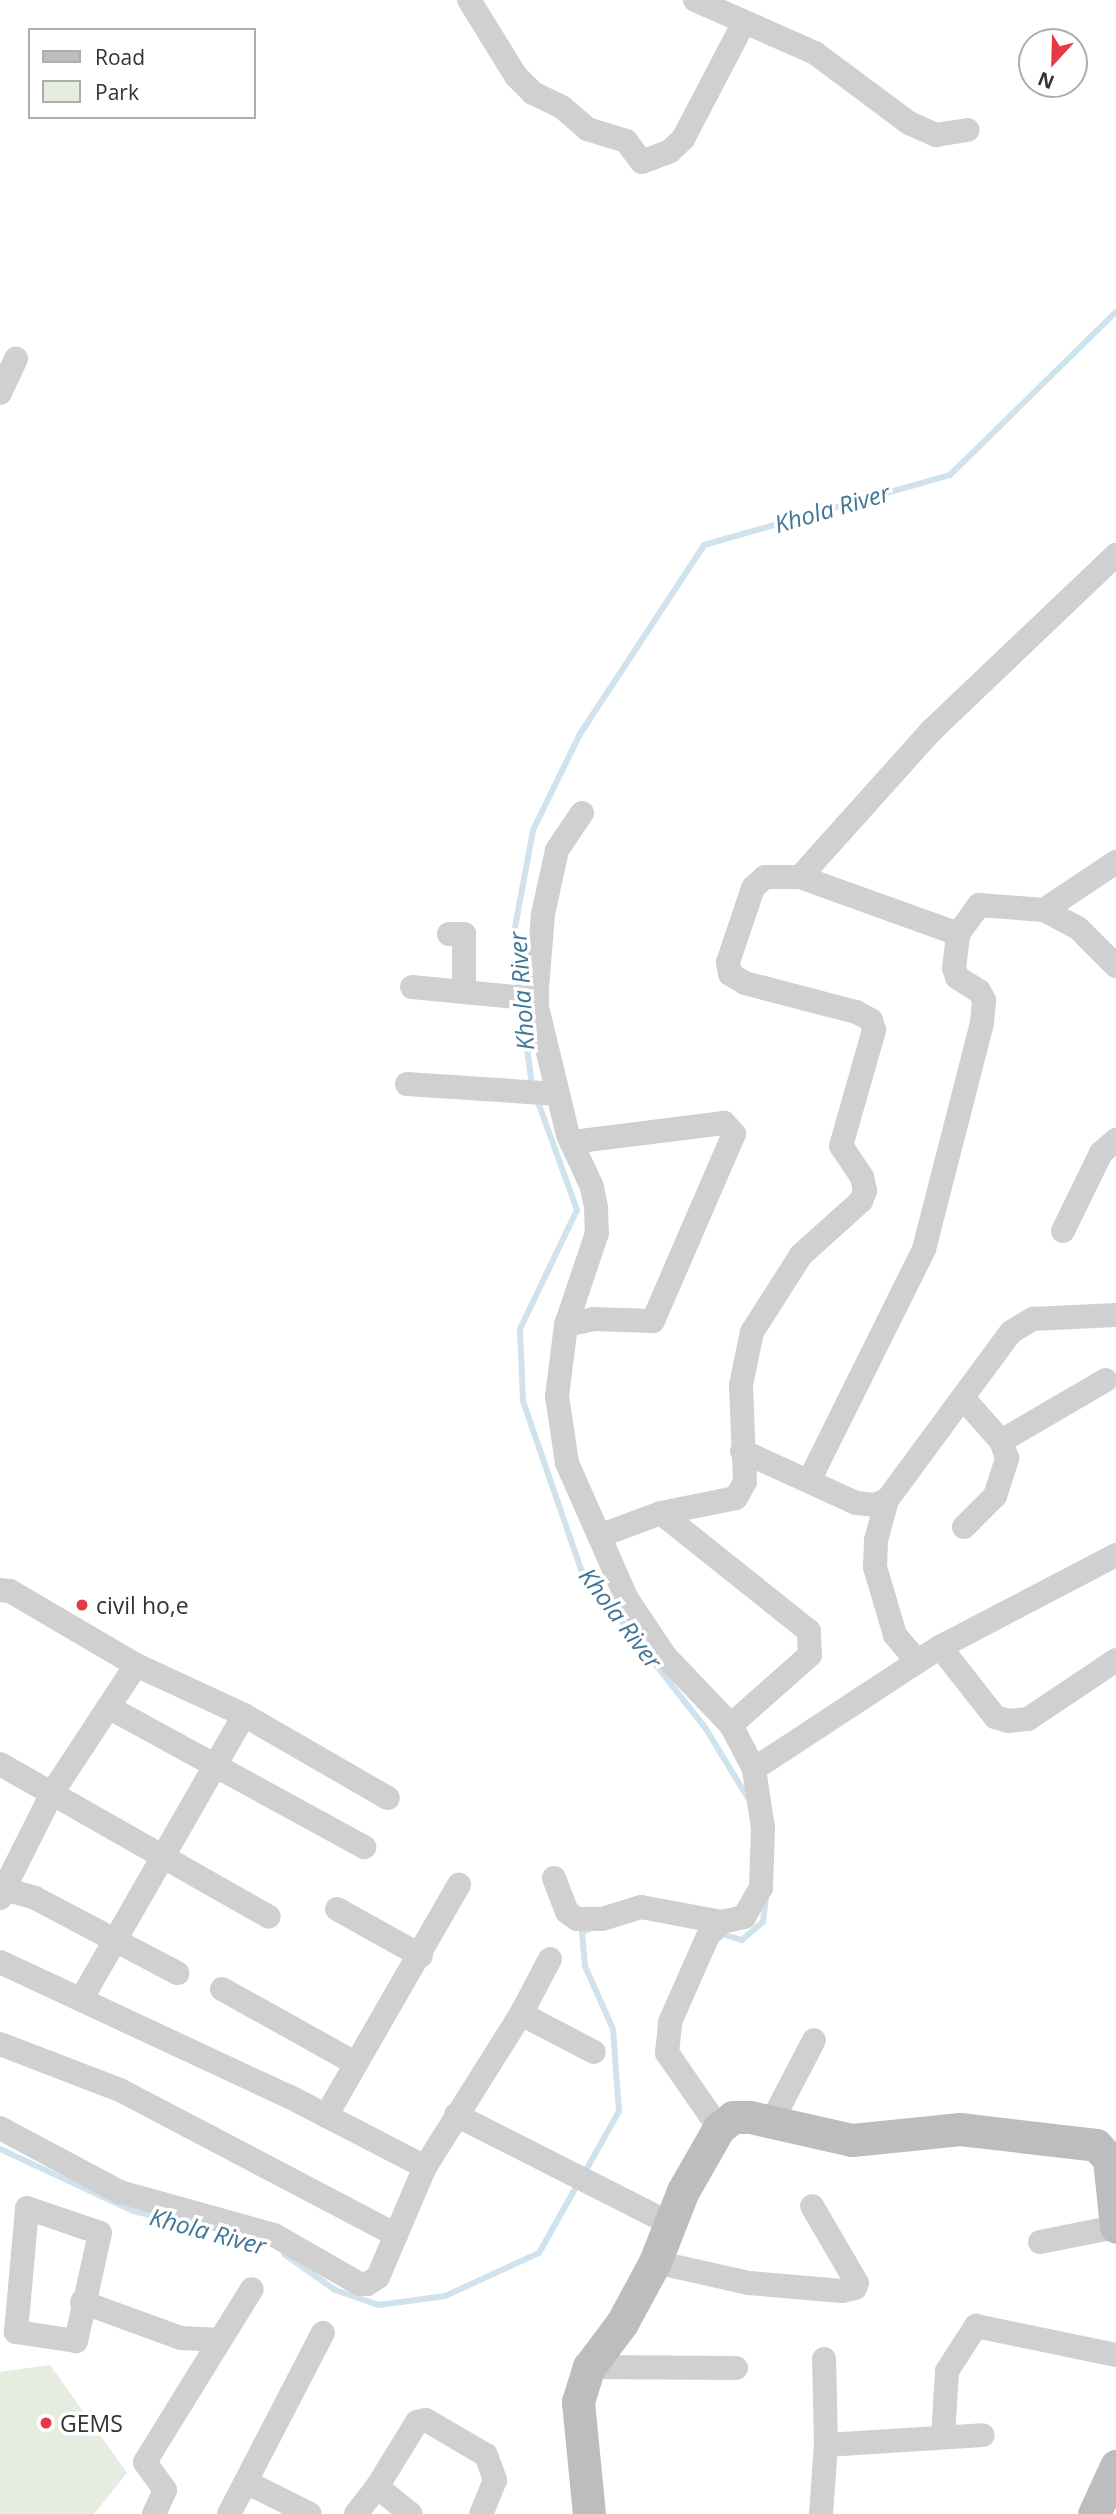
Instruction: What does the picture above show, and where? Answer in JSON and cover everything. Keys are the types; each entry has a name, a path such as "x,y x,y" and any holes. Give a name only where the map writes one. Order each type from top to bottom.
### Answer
{"main road":[{"path":"589,2514 578,2402 589,2367 622,2323 655,2262 682,2191 719,2128 733,2117 772,2121 823,2137 852,2140 960,2129 1096,2145 1109,2159 1116,2227"},
{"path":"1094,2514 1116,2466"}],"street":[{"path":"469,0 516,76 533,93 562,107 587,130 626,141 642,162 670,151 683,139 743,24"},
{"path":"695,0 743,24 815,53 909,123 936,135 968,130"},
{"path":"0,393 16,359"},
{"path":"800,877 933,730 1116,555"},
{"path":"554,1878 567,1912 577,1919 602,1919 641,1906 721,1922 744,1917 761,1888 763,1828 754,1769 731,1725 666,1657 627,1599 567,1463 557,1396 566,1325 597,1233 592,1187 571,1142 557,1094 537,999 543,914 556,850 582,813"},
{"path":"1044,910 1116,863"},
{"path":"599,1536 661,1513 736,1498 745,1482 741,1385 752,1332 801,1255 861,1200 865,1191 862,1177 841,1146 874,1030 871,1020 856,1012 745,983 730,974 728,962 753,888 765,877 800,877 958,934"},
{"path":"809,1481 924,1249 982,1023 984,1000 979,991 957,977 954,968 958,934 979,905 1044,910 1078,928 1116,966"},
{"path":"449,934 464,934 464,992"},
{"path":"412,987 537,999"},
{"path":"407,1084 557,1094"},
{"path":"566,1325 594,1319 653,1321 734,1134 731,1126 724,1123 571,1142"},
{"path":"1063,1231 1101,1153 1116,1140"},
{"path":"918,1662 895,1635 875,1567 876,1540 887,1500 1011,1332 1033,1319 1116,1315"},
{"path":"1001,1441 1106,1380"},
{"path":"963,1398 1001,1441 1007,1458 995,1496 964,1527"},
{"path":"743,1451 856,1503 874,1505 887,1500"},
{"path":"661,1513 809,1631 810,1655 731,1725"},
{"path":"754,1769 940,1647 1116,1555"},
{"path":"0,1590 10,1591 136,1665 244,1715 388,1798"},
{"path":"940,1647 995,1717 1008,1721 1028,1719 1116,1660"},
{"path":"136,1665 52,1793 1,1891 35,1898 177,1973"},
{"path":"110,1708 364,1847"},
{"path":"82,1998 166,1856 244,1715"},
{"path":"0,1764 166,1856 269,1917"},
{"path":"326,2116 355,2063 421,1956 459,1885"},
{"path":"337,1909 421,1956"},
{"path":"719,2128 667,2053 670,2022 708,1936 721,1922"},
{"path":"0,2128 120,2192 274,2235 360,2284 378,2277 425,2167 521,2014 550,1959"},
{"path":"0,1962 82,1998 425,2167"},
{"path":"222,1989 355,2063"},
{"path":"521,2014 594,2052"},
{"path":"772,2121 814,2040"},
{"path":"0,2045 120,2090 396,2235"},
{"path":"456,2115 671,2224"},
{"path":"655,2262 749,2283 842,2291 855,2288 857,2283 812,2206"},
{"path":"27,2208 100,2233 82,2302 76,2341 16,2332 27,2208"},
{"path":"1040,2242 1116,2227"},
{"path":"154,2514 164,2486 144,2467 145,2462 216,2340 252,2289"},
{"path":"82,2302 181,2337 216,2340"},
{"path":"943,2437 947,2371 976,2326 1116,2355"},
{"path":"229,2514 248,2483 323,2333"},
{"path":"821,2514 826,2445 824,2358"},
{"path":"589,2367 736,2368"},
{"path":"356,2514 377,2487 417,2422 426,2420 486,2455 495,2480 481,2514"},
{"path":"826,2445 983,2434"},
{"path":"248,2483 310,2514"},
{"path":"377,2487 411,2514"}],"green space":[{"name":"GEMS","path":"50,2365 127,2473 94,2514 0,2514 0,2372"}],"waterway":[{"name":"Khola River","path":"520,992 514,933 533,830 580,734 704,545 950,475 1116,312"},
{"name":"Khola River","path":"521,1003 532,1085"},
{"name":"Khola River","path":"537,1099 577,1210 520,1329 523,1401 581,1569 706,1729 748,1798"},
{"name":"Khola River","path":"722,1934 742,1940 763,1922 766,1898"},
{"name":"Khola River","path":"585,2172 619,2111 613,2029 585,1966 582,1932 589,1929"},
{"name":"Khola River","path":"0,2149 133,2211 202,2227"},
{"name":"Khola River","path":"284,2254 335,2290 379,2305 445,2296 539,2253 576,2187"}],"place":[{"name":"civil ho,e","path":"82,1605"},
{"name":"GEMS","path":"46,2423"}]}
